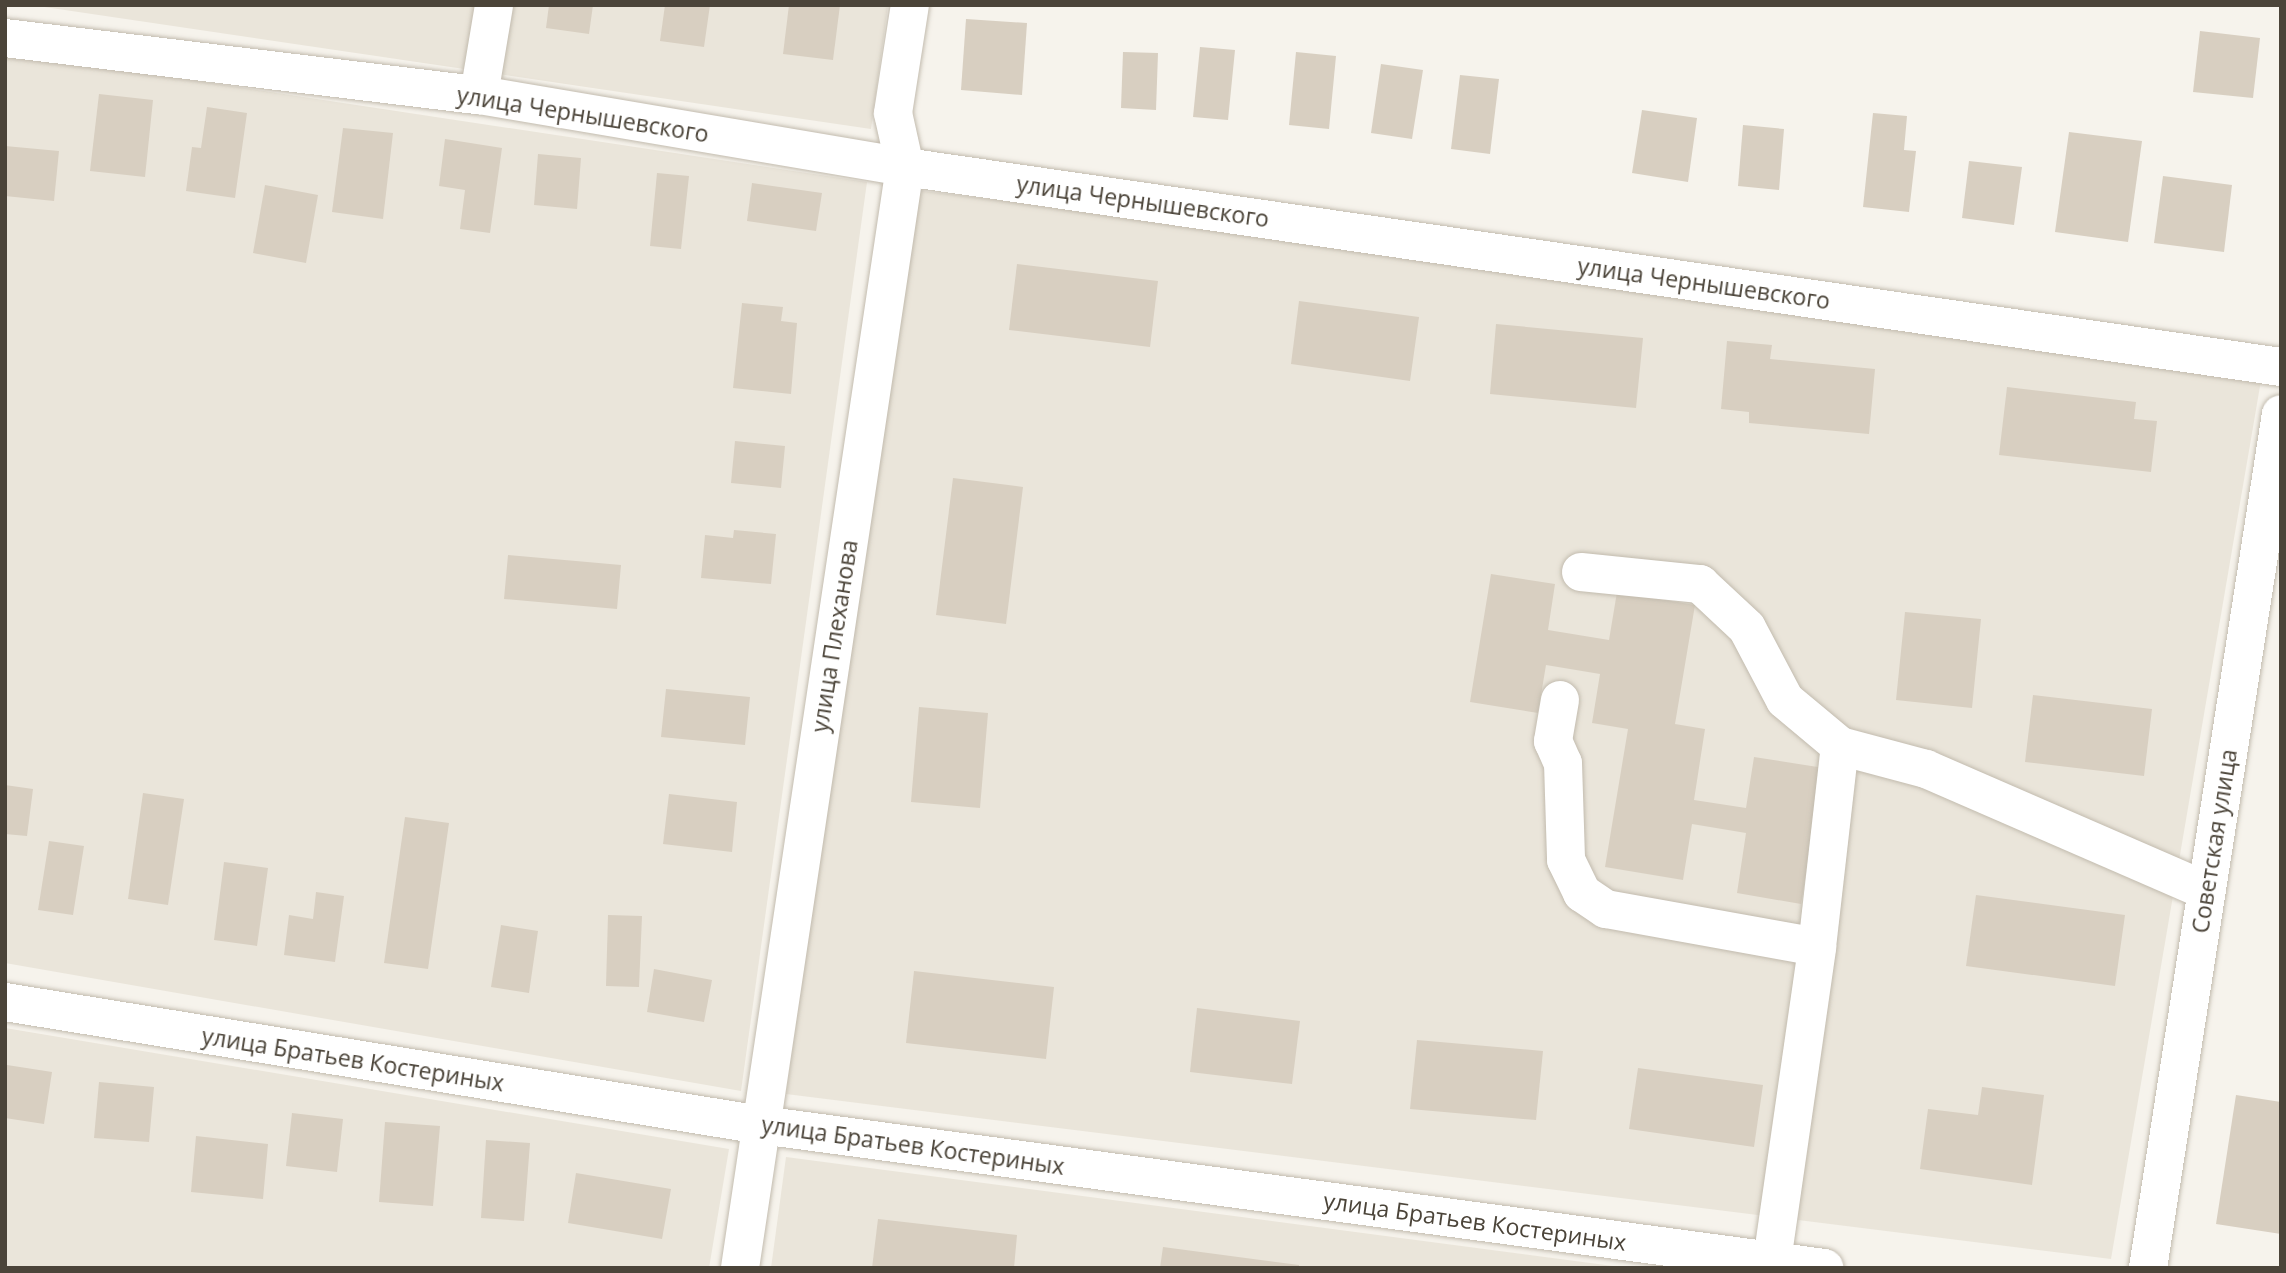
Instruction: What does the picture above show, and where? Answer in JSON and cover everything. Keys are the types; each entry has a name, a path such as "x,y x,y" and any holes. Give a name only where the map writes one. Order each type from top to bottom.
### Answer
{"street":[{"path":"479,95 494,5"},
{"name":"улица Плеханова","path":"740,1268 905,167 892,113 910,5"},
{"name":"улица Чернышевского","path":"5,38 479,95 905,167 2281,366"},
{"name":"Советская улица","path":"2148,1268 2281,414"},
{"path":"1581,572 1700,584 1748,628 1785,700 1840,746 1926,769 2206,891"},
{"path":"1559,700 1553,741 1563,763 1566,860 1583,893 1606,909 1817,947"},
{"path":"1772,1261 1817,947 1840,746"},
{"name":"улица Братьев Костериных","path":"5,1002 761,1125 1824,1268"}],"shaded area":[{"path":"31,5 888,5 871,129"},
{"path":"5,52 867,182 741,1091 5,963"},
{"path":"914,190 2266,351 2111,1259 786,1094"},
{"path":"5,1028 729,1149 709,1268 5,1268"},
{"path":"786,1157 1628,1268 771,1268"}],"building":[{"path":"549,5 593,5 589,34 546,28"},
{"path":"665,5 710,5 704,47 660,41"},
{"path":"789,5 840,5 833,60 783,54"},
{"path":"966,19 1027,23 1022,95 961,90"},
{"path":"2200,31 2260,38 2253,98 2193,92"},
{"path":"1200,47 1235,50 1228,120 1193,117"},
{"path":"1123,52 1158,53 1156,110 1121,108"},
{"path":"1296,52 1336,56 1329,129 1289,125"},
{"path":"1381,64 1423,70 1412,139 1371,133"},
{"path":"1460,75 1499,79 1490,154 1451,149"},
{"path":"99,94 153,100 145,177 90,171"},
{"path":"207,107 247,113 235,198 186,191 192,147 201,148"},
{"path":"1642,110 1697,118 1688,182 1632,173"},
{"path":"1873,113 1907,116 1904,150 1916,151 1909,212 1863,207"},
{"path":"1743,125 1784,129 1779,190 1738,186"},
{"path":"343,128 393,133 383,219 332,212"},
{"path":"2069,132 2142,141 2128,242 2055,232"},
{"path":"445,139 502,148 490,233 460,229 465,190 439,186"},
{"path":"5,146 59,151 54,201 5,196"},
{"path":"538,154 581,158 577,209 534,205"},
{"path":"1969,161 2022,167 2014,225 1962,218"},
{"path":"657,173 689,176 681,249 650,246"},
{"path":"2163,176 2232,185 2224,252 2154,243"},
{"path":"752,183 822,193 816,231 747,221"},
{"path":"265,185 318,195 306,263 253,253"},
{"path":"1017,264 1158,281 1150,347 1009,330"},
{"path":"1299,301 1419,317 1410,381 1291,364"},
{"path":"742,303 783,307 781,321 797,323 791,394 733,388"},
{"path":"1496,324 1643,338 1636,408 1490,394"},
{"path":"1727,341 1772,345 1770,359 1875,369 1869,434 1749,423 1749,412 1721,409"},
{"path":"2007,387 2136,402 2134,419 2157,421 2151,472 1999,455"},
{"path":"735,441 785,446 781,488 731,483"},
{"path":"953,478 1023,487 1006,624 936,615"},
{"path":"734,530 776,534 771,584 701,578 705,535 733,538"},
{"path":"508,555 621,565 617,609 504,599"},
{"path":"1491,574 1555,584 1548,630 1609,640 1617,592 1695,605 1675,724 1705,729 1694,800 1746,808 1754,757 1824,768 1801,904 1737,893 1746,833 1692,824 1683,880 1605,867 1628,729 1592,723 1600,674 1546,665 1538,713 1470,702"},
{"path":"1905,612 1981,619 1972,708 1896,700"},
{"path":"666,689 750,697 745,745 661,737"},
{"path":"2033,695 2152,709 2144,776 2025,762"},
{"path":"919,707 988,713 980,808 911,802"},
{"path":"5,785 33,789 27,836 5,834"},
{"path":"143,793 184,799 168,905 128,899"},
{"path":"669,794 737,802 732,852 663,844"},
{"path":"405,817 449,823 428,969 384,963"},
{"path":"49,841 84,846 73,915 38,910"},
{"path":"224,862 268,868 257,946 214,940"},
{"path":"316,892 344,896 335,962 284,955 289,915 313,919"},
{"path":"1976,895 2125,915 2115,986 1966,966"},
{"path":"608,915 642,916 639,987 606,986"},
{"path":"501,925 538,931 529,993 491,987"},
{"path":"654,969 712,980 704,1022 647,1012"},
{"path":"914,971 1054,987 1046,1059 906,1043"},
{"path":"1197,1008 1300,1021 1292,1084 1190,1072"},
{"path":"1417,1040 1543,1051 1536,1120 1410,1109"},
{"path":"7,1065 52,1072 44,1124 5,1118"},
{"path":"1638,1068 1763,1085 1754,1147 1629,1129"},
{"path":"99,1082 154,1087 149,1142 94,1138"},
{"path":"1982,1087 2044,1095 2032,1185 1920,1169 1928,1109 1978,1115"},
{"path":"2236,1095 2281,1102 2281,1234 2216,1224"},
{"path":"292,1113 343,1119 337,1172 286,1166"},
{"path":"385,1122 440,1126 433,1206 379,1202"},
{"path":"196,1136 268,1144 263,1199 191,1192"},
{"path":"486,1140 530,1143 524,1221 481,1218"},
{"path":"576,1173 671,1189 662,1239 568,1223"},
{"path":"878,1219 1017,1235 1014,1268 872,1268"},
{"path":"1163,1247 1299,1265 1299,1268 1160,1268"}]}
